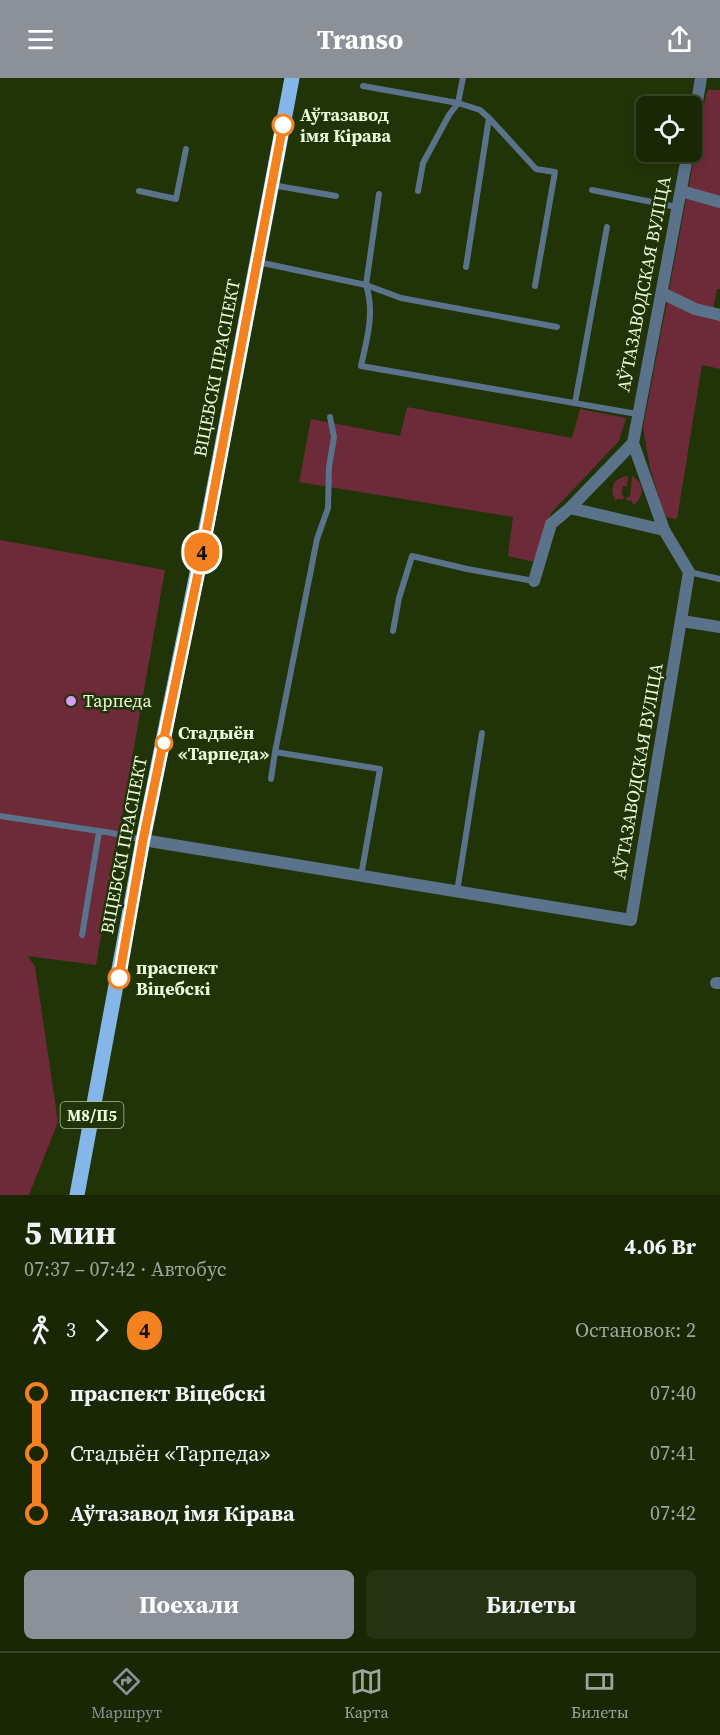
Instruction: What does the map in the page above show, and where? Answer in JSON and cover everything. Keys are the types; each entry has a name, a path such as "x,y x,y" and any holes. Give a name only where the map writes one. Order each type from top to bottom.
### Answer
{"main road":[{"name":"ВІЦЕБСКІ ПРАСПЕКТ","path":"77,1195 143,840 178,676 292,78"}],"street":[{"path":"698,96 701,78"},
{"name":"АЎТАЗАВОДСКАЯ ВУЛІЦА","path":"143,840 631,920 689,572 664,530 633,443 686,162"},
{"path":"681,191 720,202"},
{"path":"662,294 695,309 720,315"},
{"path":"534,581 551,524 570,508 633,443"},
{"path":"570,508 664,530"},
{"path":"682,621 720,627"}],"lane":[{"path":"418,191 423,163 458,103 463,78"},
{"path":"363,86 458,103 480,110 536,169 555,172 535,286"},
{"path":"466,267 489,118"},
{"path":"139,191 176,199 186,149"},
{"path":"272,185 336,196"},
{"path":"592,190 678,207"},
{"path":"379,194 366,285 370,297 370,320 361,366 637,414"},
{"path":"575,403 607,227"},
{"path":"257,262 366,285 401,298 556,327"},
{"path":"271,779 317,539 328,508 329,467 334,437 330,417"},
{"path":"393,631 399,598 412,556 534,581"},
{"path":"689,572 720,579"},
{"path":"457,892 482,733"},
{"path":"275,752 380,769 361,876"},
{"path":"0,816 143,840"},
{"path":"82,935 99,832"}],"shaded area":[{"path":"708,90 720,90 720,289 717,289 712,316 720,318 720,369 702,365 677,519 665,517 650,468 643,428 693,162 702,162 702,116"},
{"path":"407,407 572,438 580,409 626,418 619,441 551,513 534,562 508,556 513,517 299,482 311,419 400,436"},
{"path":"628,476 627,486 623,486 621,495 624,496 623,499 616,501 613,492 614,484 619,479"},
{"path":"632,476 639,482 642,490 640,498 633,505 632,501 626,500 630,497"},
{"name":"Тарпеда","path":"0,540 165,570 96,965 27,956 35,966 58,1122 29,1195 0,1195"}],"bus line":[{"name":"4","path":"119,978 143,840 176,687 283,125"}],"place":[{"name":"Аўтазавод імя Кірава","path":"283,125"},
{"name":"Тарпеда","path":"71,701"},
{"name":"Стадыён «Тарпеда»","path":"164,743"},
{"name":"праспект Віцебскі","path":"119,978"}]}
